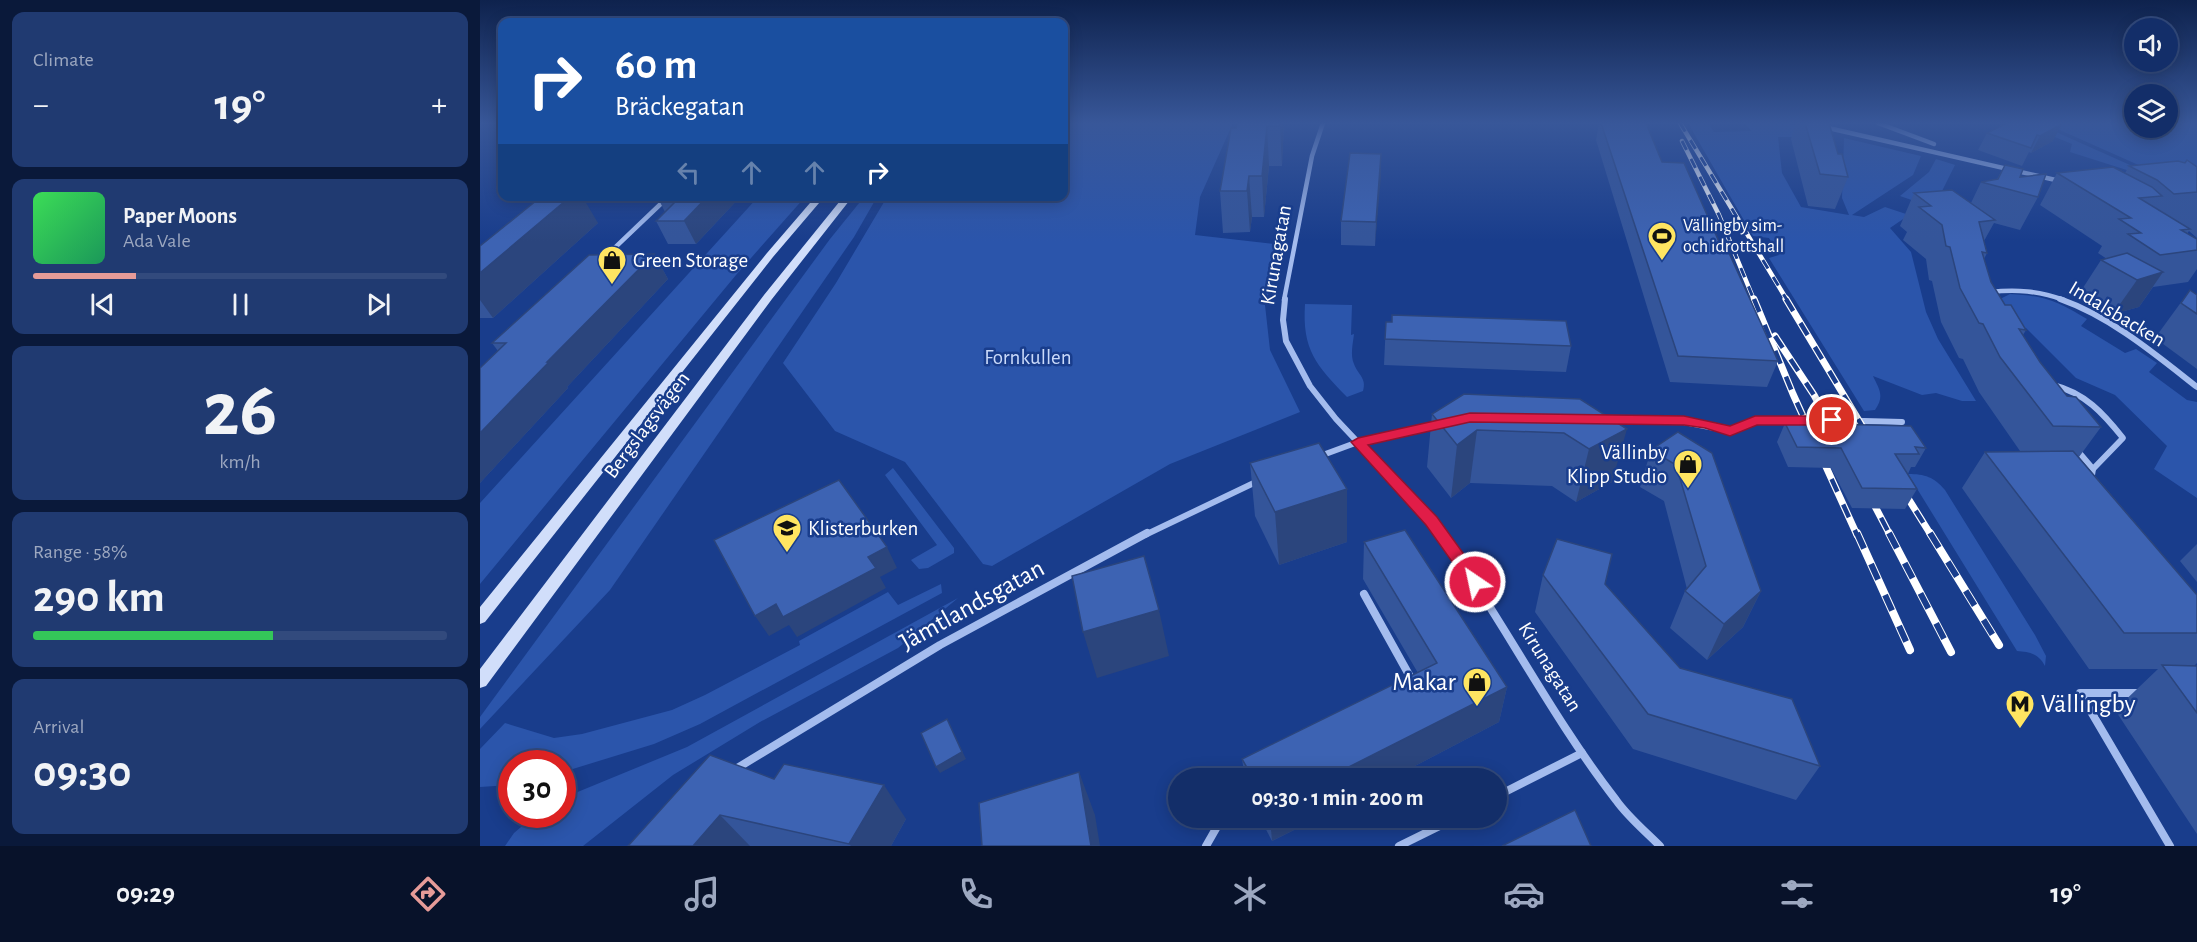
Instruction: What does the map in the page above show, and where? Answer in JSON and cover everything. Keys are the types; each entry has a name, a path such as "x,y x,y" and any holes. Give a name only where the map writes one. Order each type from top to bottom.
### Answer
{"main road":[{"name":"Bergslagsvägen","path":"480,618 762,264 817,201"},
{"name":"Bergslagsvägen","path":"480,681 768,297 845,201"}],"street":[{"name":"Kirunagatan","path":"1311,162 1283,320 1286,341 1297,365 1329,411 1432,521 1464,564 1582,753 1617,802 1660,846"},
{"path":"1984,162 2037,174 2067,184"},
{"path":"596,266 664,201"},
{"name":"Indalsbacken","path":"1985,302 1986,294 2006,288 2053,296 2077,306 2136,340 2197,387"},
{"path":"2046,377 2054,385"},
{"path":"2045,386 2054,385 2072,390 2095,403 2123,438 2093,469 2090,493"},
{"path":"1601,420 1684,421 1730,431 1755,421 1788,419 1902,422"},
{"path":"1315,458 1358,442 1448,422"},
{"path":"2071,442 2093,469"},
{"name":"Jämtlandsgatan","path":"724,777 828,711 1005,609 1201,505 1263,479"},
{"path":"1364,594 1413,681 1412,690"},
{"path":"2150,692 2080,693 2170,846"},
{"path":"1507,791 1582,753"},
{"path":"1206,846 1216,828"},
{"path":"1400,846 1435,828"}],"green space":[{"name":"Fornkullen","path":"1068,162 1215,162 1200,197 1195,235 1274,244 1274,276 1265,305 1270,350 1300,412 1170,464 992,566 983,564 905,462 835,431 783,363 836,283 885,201 1068,201"},
{"path":"1711,162 1781,162 1782,173 1801,207 1849,215 1842,198 1843,162 1918,162 1913,175 1852,215 1864,217 1885,207 1909,215 1890,228 1911,252 1926,312 1938,339 1976,401 1962,401 1936,393 1922,395 1873,376 1880,393 1880,401 1875,410 1864,411 1769,258 1779,255 1769,238 1753,236"},
{"path":"1934,162 1947,162 1965,168 1955,165 1940,195 1926,205 1900,196 1929,172"},
{"path":"2103,162 2124,162 2177,186"},
{"path":"2133,162 2197,162 2197,191"},
{"path":"754,201 801,201 736,275 480,584 480,503"},
{"path":"861,201 875,201 854,237 610,590 480,729 480,717 830,239"},
{"path":"2010,294 2042,298 2077,313 2087,319 2081,326 2125,353 2136,349 2157,363 2149,372 2187,400 2197,402 2197,498 2154,469 2167,446 2115,395 2076,378 2026,328 2008,326 2000,299"},
{"path":"1305,304 1352,305 1351,335 1354,334 1352,357 1363,380 1363,391 1347,397 1319,366 1313,356 1306,333"},
{"path":"893,468 954,548 954,553 928,568 919,569 911,560 937,545 885,475"},
{"path":"1908,474 1929,477 1945,490 2035,635 2046,656 2045,666 2034,654 2017,651"},
{"path":"941,584 942,593 700,724 654,744 576,768 576,750 498,750 498,786 480,787 480,749 505,723 554,738 582,734 672,710 800,645 799,641 888,592 898,605"},
{"path":"958,598 898,648 760,722 673,775 583,846 505,846 520,828 576,828 576,793 687,747"}],"building":[{"path":"1225,162 1263,162 1262,176 1249,176 1247,191 1220,191"},
{"path":"1349,162 1380,162 1376,222 1341,221"},
{"name":"Vällingby sim- och idrottshall","path":"1614,162 1684,163 1724,253 1729,253 1778,361 1678,356"},
{"path":"1817,162 1844,162 1848,177 1820,174"},
{"path":"2163,162 2191,162 2197,167 2197,192 2174,194 2157,180 2129,166"},
{"path":"2005,165 2023,169 2020,177 2046,174 2038,197 1981,182 1998,179"},
{"path":"2113,167 2152,187 2162,196 2139,198 2190,229 2181,230 2197,239 2197,250 2160,255 2128,234 2141,233 2119,219 2131,218 2057,173"},
{"path":"1952,190 1995,220 1979,222 1987,253 1982,252 1991,282 2005,305 2011,305 2026,330 2019,329 2040,362 2067,396 2076,397 2101,427 2053,426 2000,357 1983,324 1979,323 1960,288 1950,247 1946,246 1942,225 1919,207 1931,206 1914,193"},
{"path":"536,201 565,201 480,273 480,246"},
{"path":"676,201 703,201 684,221 656,221"},
{"path":"2127,253 2163,272 2137,280 2101,260"},
{"path":"654,254 480,433 480,368 506,343 492,343 589,255"},
{"path":"2190,290 2197,295 2197,314 2181,303"},
{"path":"1392,315 1566,321 1571,346 1385,339 1386,322 1392,322"},
{"path":"1464,394 1580,399 1627,429 1589,449 1564,433 1477,430 1457,445 1432,414"},
{"path":"1785,423 1911,426 1926,448 1915,447 1919,454 1895,454 1917,489 1862,488 1841,448 1797,447"},
{"path":"1678,432 1712,453 1761,591 1724,624 1685,591 1706,566 1676,465 1651,450"},
{"path":"1319,443 1347,489 1275,512 1250,463"},
{"path":"2073,451 2197,595 2197,633 2124,633 1985,452"},
{"path":"839,480 887,547 868,557 876,568 783,617 776,604 755,616 714,540"},
{"path":"1405,530 1507,687 1347,768 1247,768 1242,759 1437,663 1364,542"},
{"path":"1557,539 1612,554 1605,584 1680,668 1792,699 1820,766 1648,714 1543,575"},
{"path":"1144,556 1159,610 1083,632 1072,576"},
{"path":"2162,665 2197,666 2197,713"},
{"path":"947,719 962,752 936,767 921,733"},
{"path":"710,755 774,779 784,764 884,785 849,844 720,815 693,846 628,846"},
{"path":"1079,772 1091,846 982,846 979,803"},
{"path":"1575,810 1591,846 1502,846"}],"railway":[{"path":"1693,162 1719,215 1754,300"},
{"path":"1704,162 1787,300"},
{"path":"1754,299 1793,394 1857,535"},
{"path":"1786,299 1870,439"},
{"path":"1775,336 1814,395 1837,438"},
{"path":"1901,487 1931,535"},
{"path":"1868,493 1890,535"},
{"path":"1857,533 1910,650"},
{"path":"1889,533 1951,652"},
{"path":"1930,533 1999,645"}],"place":[{"name":"Vällingby sim- och idrottshall","path":"1662,262"},
{"name":"Green Storage","path":"612,286"},
{"name":"Vällinby Klipp Studio","path":"1688,490"},
{"name":"Klisterburken","path":"787,554"},
{"name":"Makar","path":"1477,708"},
{"name":"Vällingby","path":"2020,730"}],"route":[{"path":"1475,582 1432,521 1358,442 1470,417 1684,421 1730,431 1755,421 1832,420"}]}
